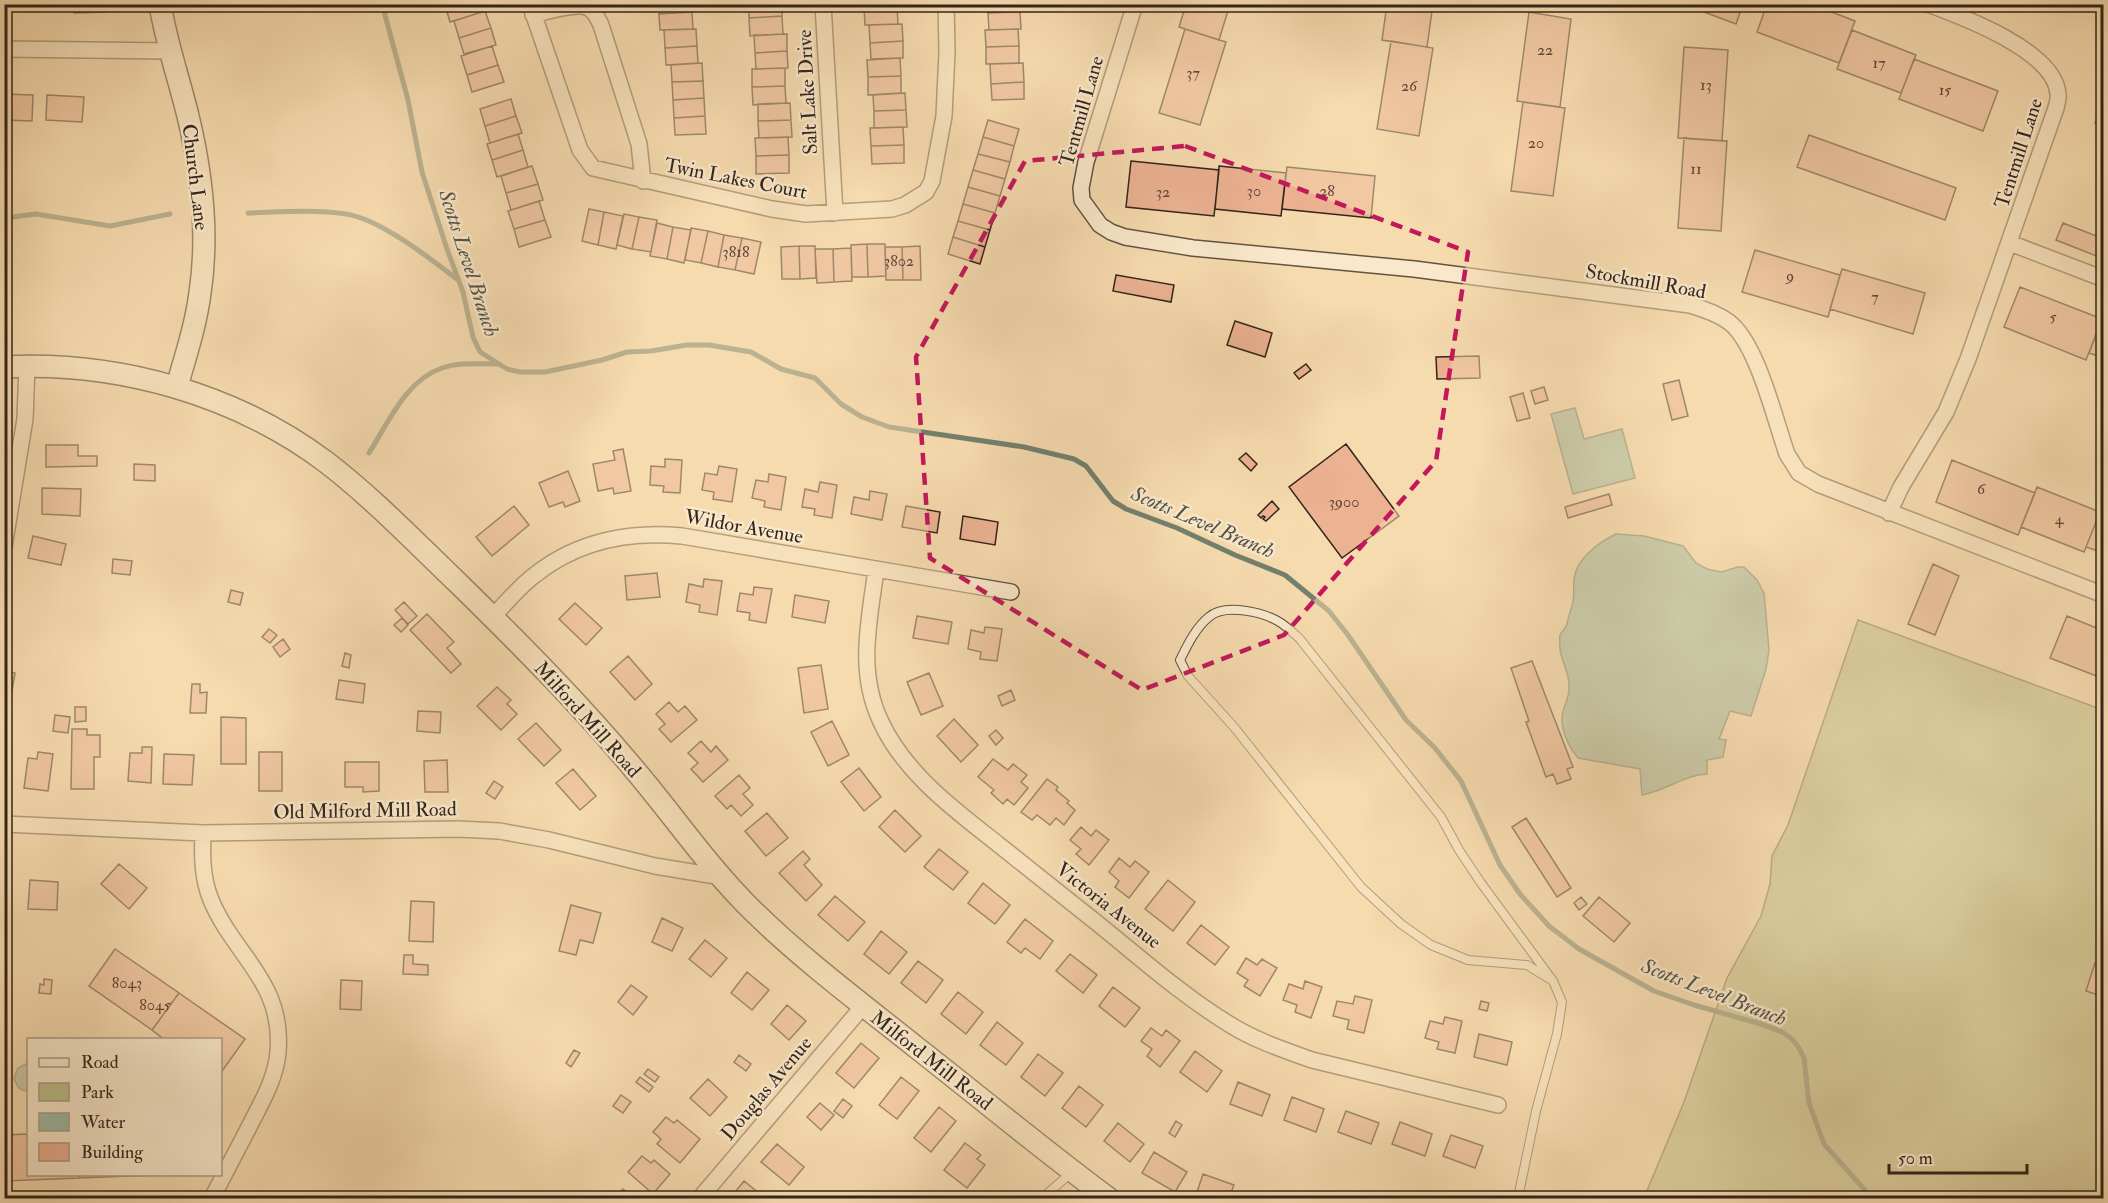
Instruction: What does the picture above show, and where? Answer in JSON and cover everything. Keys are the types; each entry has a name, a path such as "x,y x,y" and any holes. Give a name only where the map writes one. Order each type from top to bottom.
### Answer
{"main road":[{"name":"Church Lane","path":"160,4 197,160 204,226 204,258 200,294 177,386"},
{"name":"Milford Mill Road","path":"4,367 27,366 116,373 177,386 257,421 296,442 324,461 354,484 407,534 568,692 752,910 864,1005 1072,1172 1108,1198"}],"street":[{"name":"Salt Lake Drive","path":"823,4 835,213"},
{"name":"Twin Lakes Court","path":"531,10 580,150 593,168 772,209 806,214 892,209 926,192 932,181 944,116 947,52 946,4"},
{"name":"Tentmill Lane","path":"1100,225 1082,200 1080,188 1135,4"},
{"name":"Tentmill Lane","path":"1889,513 1901,487 1946,412 1968,359 2056,108 2058,94 2056,84 2050,74 2024,49 2001,34 1928,4"},
{"path":"531,10 578,6 588,7 596,14 639,144 643,181"},
{"path":"4,49 171,51"},
{"name":"Stockmill Road","path":"1100,225 1125,237 1193,248 1414,269 1703,309 1730,323 1740,333 1761,378 1787,454 1799,473 1818,484 1889,513 2103,595"},
{"path":"2010,243 2103,279"},
{"path":"4,547 25,419 27,366"},
{"name":"Wildor Avenue","path":"493,617 536,574 560,558 603,541 654,534 682,536 1011,592"},
{"name":"Victoria Avenue","path":"876,570 865,648 867,673 880,722 894,746 919,777 955,810 1229,1025 1275,1047 1312,1060 1498,1105"},
{"name":"Old Milford Mill Road","path":"4,824 204,833 458,829 499,831 549,840 655,866 722,877"},
{"path":"204,833 204,880 223,924 258,971 269,992 278,1032 278,1054 266,1094 212,1198"},
{"name":"Douglas Avenue","path":"700,1198 864,1005"}],"lane":[{"path":"1518,1198 1536,1111 1557,1034 1562,1002 1553,981 1481,883 1441,817 1299,638 1280,622 1252,612 1227,610 1209,616 1190,641 1180,660 1188,676 1234,727 1361,887 1401,924 1431,945 1468,960 1527,965 1553,981"},
{"path":"1042,1198 1072,1172"}],"highlighted area":[{"path":"1185,146 1468,252 1436,461 1284,635 1142,690 930,558 916,357 1025,161"}],"green space":[{"path":"1858,620 2103,710 2103,1198 1644,1198 1684,1102 1727,978 1761,916 1770,884 1772,856 1788,825"}],"water":[{"path":"1575,408 1584,439 1622,429 1635,478 1573,494 1551,414"},
{"path":"1616,534 1644,536 1683,546 1696,563 1707,569 1721,572 1744,567 1757,580 1764,593 1769,650 1766,669 1751,716 1730,711 1719,739 1726,740 1723,757 1707,760 1707,774 1690,777 1642,795 1640,769 1578,758 1568,742 1562,723 1569,689 1560,637 1573,603 1576,572 1589,552"},
{"path":"27,1064 27,1091 19,1087 14,1078 18,1068"}],"building":[{"path":"12,4 48,4 48,9 12,10"},
{"path":"74,4 108,4 108,12 74,13"},
{"path":"479,4 482,12 450,22 445,5"},
{"path":"659,4 692,4 692,12 659,14"},
{"path":"749,4 782,4 782,16 749,18"},
{"path":"864,4 897,4 897,6 864,8"},
{"path":"987,4 1020,4 1020,12 988,13"},
{"path":"1186,4 1230,4 1219,40 1179,27"},
{"path":"1387,4 1433,4 1427,47 1382,40"},
{"path":"1683,4 1743,4 1736,24"},
{"path":"1767,4 1811,4 1855,21 1839,63 1757,32"},
{"path":"897,6 898,24 865,25 864,8"},
{"path":"485,11 491,28 459,38 454,21"},
{"path":"692,12 693,29 660,30 659,14"},
{"path":"1020,12 1021,29 989,30 988,13"},
{"path":"1529,12 1571,19 1560,107 1517,101"},
{"path":"782,16 783,34 750,36 749,18"},
{"path":"902,24 903,41 870,43 869,25"},
{"path":"491,28 496,45 464,54 459,38"},
{"path":"696,29 697,46 665,48 664,30"},
{"path":"1018,29 1019,46 986,47 985,30"},
{"path":"1185,29 1226,42 1200,125 1159,113"},
{"path":"1852,30 1916,55 1901,93 1837,69"},
{"path":"787,34 787,51 755,53 754,35"},
{"path":"903,41 903,58 871,59 870,43"},
{"path":"1391,41 1433,48 1419,136 1377,129"},
{"path":"492,46 498,65 467,75 461,56"},
{"path":"697,46 698,63 666,65 665,48"},
{"path":"1019,46 1019,63 986,64 986,47"},
{"path":"1684,47 1728,50 1722,141 1678,138"},
{"path":"787,51 788,68 756,69 755,53"},
{"path":"900,58 901,76 868,77 867,60"},
{"path":"1914,59 1998,91 1983,131 1899,99"},
{"path":"702,63 703,81 672,82 671,65"},
{"path":"1023,63 1024,82 991,84 990,64"},
{"path":"498,65 504,82 472,92 467,75"},
{"path":"785,68 785,86 752,87 752,69"},
{"path":"901,76 901,93 868,95 868,77"},
{"path":"703,81 704,98 673,100 672,82"},
{"path":"1024,82 1024,99 992,100 991,84"},
{"path":"785,86 786,103 753,105 752,87"},
{"path":"905,93 906,110 874,111 873,95"},
{"path":"4,94 33,95 32,121 4,120"},
{"path":"47,95 84,97 82,122 46,120"},
{"path":"704,98 705,116 674,118 673,100"},
{"path":"511,99 516,116 485,126 480,109"},
{"path":"1523,102 1565,108 1553,196 1511,191"},
{"path":"790,103 791,120 758,121 758,104"},
{"path":"2104,103 2104,126 2095,123"},
{"path":"906,110 907,127 874,128 874,111"},
{"path":"516,116 522,133 490,143 485,126"},
{"path":"705,116 706,134 675,135 674,118"},
{"path":"791,120 792,137 759,138 758,121"},
{"path":"988,120 1019,129 1014,146 983,137"},
{"path":"903,127 904,145 871,146 870,128"},
{"path":"518,134 523,150 492,160 487,144"},
{"path":"1809,135 1956,188 1945,220 1797,167"},
{"path":"788,137 789,155 756,156 755,138"},
{"path":"983,137 1014,146 1010,162 978,154"},
{"path":"1684,138 1727,141 1721,231 1678,228"},
{"path":"904,145 904,163 872,164 871,146"},
{"path":"523,150 528,167 497,177 492,160"},
{"path":"978,154 1010,162 1005,179 973,170"},
{"path":"789,155 789,173 756,174 756,156"},
{"path":"1131,161 1219,170 1214,216 1126,207"},
{"path":"532,166 538,184 506,193 501,176"},
{"path":"1219,166 1286,173 1281,216 1215,209"},
{"path":"1287,167 1375,176 1371,218 1282,209"},
{"path":"973,170 1005,179 1000,196 968,187"},
{"path":"538,184 543,200 511,210 506,193"},
{"path":"968,187 1000,196 995,213 963,204"},
{"path":"539,201 545,220 514,229 508,211"},
{"path":"963,204 995,213 990,230 958,221"},
{"path":"589,209 604,212 598,245 582,241"},
{"path":"604,212 623,216 616,249 598,245"},
{"path":"624,214 639,217 632,249 617,245"},
{"path":"639,217 657,220 651,252 632,249"},
{"path":"545,220 551,237 519,247 514,229"},
{"path":"958,221 990,230 985,247 953,237"},
{"path":"657,223 673,227 667,259 650,256"},
{"path":"2063,223 2104,239 2104,259 2056,240"},
{"path":"673,227 691,230 684,263 667,259"},
{"path":"691,228 708,231 701,263 685,260"},
{"path":"708,231 724,235 718,267 701,263"},
{"path":"724,235 742,238 735,270 718,267"},
{"path":"953,237 985,247 980,264 948,254"},
{"path":"742,238 761,242 754,274 735,270"},
{"path":"867,244 885,244 886,276 868,277"},
{"path":"867,244 868,277 852,277 851,245"},
{"path":"799,246 815,246 816,278 800,279"},
{"path":"799,246 800,279 782,279 781,247"},
{"path":"920,246 921,280 903,280 902,247"},
{"path":"885,247 902,247 903,280 886,280"},
{"path":"851,248 852,281 834,282 833,249"},
{"path":"815,249 833,249 834,282 817,283"},
{"path":"1755,250 1840,275 1828,317 1742,292"},
{"path":"1842,269 1925,293 1913,334 1830,309"},
{"path":"1116,275 1174,285 1171,302 1113,291"},
{"path":"2020,287 2102,319 2086,360 2004,327"},
{"path":"2104,315 2104,358 2089,353"},
{"path":"1235,321 1272,333 1265,357 1227,345"},
{"path":"1479,356 1480,378 1437,379 1436,357"},
{"path":"1306,364 1311,370 1299,379 1294,373"},
{"path":"1679,380 1688,416 1672,420 1663,384"},
{"path":"1544,387 1548,400 1535,404 1531,391"},
{"path":"1523,393 1530,418 1517,421 1510,397"},
{"path":"1346,444 1399,516 1342,558 1289,487"},
{"path":"46,445 78,445 78,456 97,456 97,466 46,467"},
{"path":"623,449 631,491 614,494 613,488 598,491 593,464 615,460 613,451"},
{"path":"1246,453 1257,464 1251,471 1239,459"},
{"path":"665,459 682,460 680,493 663,492 664,486 650,485 651,466 665,467"},
{"path":"1952,460 2035,493 2018,535 1936,502"},
{"path":"134,464 155,465 155,481 134,480"},
{"path":"719,466 737,469 732,502 713,499 714,492 702,490 705,473 717,475"},
{"path":"568,471 580,501 565,507 563,502 549,507 539,483"},
{"path":"769,474 786,477 781,510 764,507 765,501 752,498 756,480 768,482"},
{"path":"820,482 837,485 832,518 814,515 815,509 802,507 805,489 818,492"},
{"path":"2037,487 2100,512 2084,552 2021,527"},
{"path":"42,488 81,489 80,516 42,514"},
{"path":"870,491 887,494 882,520 851,514 854,497 869,500"},
{"path":"1609,494 1612,505 1568,518 1565,507"},
{"path":"1272,501 1279,509 1266,521 1263,519 1265,517 1261,518 1258,515"},
{"path":"2104,505 2104,553 2086,547"},
{"path":"514,506 529,525 492,556 476,537"},
{"path":"906,506 940,512 937,533 902,527"},
{"path":"963,516 998,522 995,545 960,539"},
{"path":"33,536 66,544 61,565 28,558"},
{"path":"113,559 132,561 130,575 112,573"},
{"path":"1933,564 1959,576 1935,635 1908,624"},
{"path":"657,573 660,597 627,600 625,576"},
{"path":"704,579 722,581 717,615 699,612 700,605 686,602 689,584 703,587"},
{"path":"754,587 772,589 766,623 749,620 750,613 737,611 740,593 753,595"},
{"path":"231,590 243,593 240,605 228,602"},
{"path":"795,595 829,601 825,623 792,617"},
{"path":"404,602 417,616 408,624 395,610"},
{"path":"575,603 602,628 586,645 559,619"},
{"path":"427,614 454,642 447,648 461,664 451,673 410,630"},
{"path":"917,616 952,622 948,644 913,638"},
{"path":"2067,616 2104,631 2104,679 2050,658"},
{"path":"402,618 408,625 401,632 394,625"},
{"path":"985,627 1002,629 997,661 980,659 981,652 968,649 971,630 984,633"},
{"path":"269,629 277,635 270,643 262,637"},
{"path":"283,639 290,649 280,657 273,647"},
{"path":"345,653 351,655 349,668 342,666"},
{"path":"628,656 652,684 635,700 610,672"},
{"path":"1532,661 1573,767 1567,769 1571,779 1557,784 1553,774 1546,777 1526,722 1529,721 1511,668"},
{"path":"821,665 828,709 804,713 798,668"},
{"path":"4,671 15,673 8,714 4,713"},
{"path":"929,673 943,706 921,715 907,682"},
{"path":"339,680 365,684 363,703 336,699"},
{"path":"192,684 200,684 200,693 207,692 206,713 190,713"},
{"path":"497,687 511,700 507,704 517,714 501,730 477,706"},
{"path":"1011,690 1015,700 1002,706 998,696"},
{"path":"669,702 678,712 685,706 697,720 671,742 659,729 665,724 656,714"},
{"path":"75,707 86,707 86,721 75,722"},
{"path":"418,711 441,712 440,733 417,731"},
{"path":"55,715 70,717 68,733 53,731"},
{"path":"221,717 246,718 246,764 221,764"},
{"path":"954,719 978,745 961,762 937,736"},
{"path":"832,721 849,755 828,766 811,732"},
{"path":"536,723 561,750 544,766 518,739"},
{"path":"72,729 87,729 87,735 100,735 100,757 94,757 94,789 71,789"},
{"path":"996,730 1003,738 996,745 989,736"},
{"path":"701,741 711,752 716,746 728,760 703,782 691,769 698,763 688,753"},
{"path":"4,742 9,743 6,787 4,787"},
{"path":"142,747 152,747 151,783 128,781 130,753 142,753"},
{"path":"38,752 53,754 48,791 24,788 28,758 37,759"},
{"path":"259,752 282,752 282,791 259,791"},
{"path":"164,754 194,755 192,785 163,784"},
{"path":"993,759 1008,770 1013,764 1027,775 1021,782 1028,788 1014,805 1007,799 1003,804 991,793 994,790 978,777"},
{"path":"447,760 448,792 425,792 424,761"},
{"path":"345,762 379,762 379,791 363,792 363,787 345,787"},
{"path":"859,768 881,797 864,811 841,782"},
{"path":"573,769 596,796 580,810 556,783"},
{"path":"739,775 750,788 743,794 753,805 741,816 731,805 727,809 715,796"},
{"path":"1047,779 1058,787 1056,790 1069,801 1067,803 1075,810 1064,825 1056,818 1050,825 1037,815 1032,820 1021,812"},
{"path":"494,781 503,787 495,799 486,793"},
{"path":"895,810 921,836 905,852 879,827"},
{"path":"767,813 788,838 766,856 745,831"},
{"path":"1526,818 1571,888 1557,897 1512,827"},
{"path":"1081,827 1091,836 1096,830 1109,840 1089,865 1076,854 1081,849 1070,840"},
{"path":"939,849 968,872 953,890 924,867"},
{"path":"803,851 810,859 804,865 822,885 806,901 779,873"},
{"path":"1119,858 1130,867 1135,861 1149,872 1129,898 1115,887 1119,881 1109,872"},
{"path":"119,864 147,888 129,909 101,884"},
{"path":"30,880 58,882 57,910 28,909"},
{"path":"1168,880 1195,902 1173,931 1145,909"},
{"path":"983,883 1010,905 995,924 968,903"},
{"path":"835,896 865,922 848,941 818,915"},
{"path":"1581,897 1587,904 1579,910 1574,903"},
{"path":"1599,897 1630,923 1614,942 1583,916"},
{"path":"411,901 434,902 433,942 409,941"},
{"path":"571,905 601,913 593,943 580,940 576,955 559,951"},
{"path":"662,918 683,928 672,951 652,942"},
{"path":"1025,919 1053,941 1040,959 1025,948 1021,953 1007,942"},
{"path":"1201,925 1229,947 1215,965 1187,943"},
{"path":"881,931 907,952 889,974 864,954"},
{"path":"705,940 727,958 711,977 689,959"},
{"path":"115,949 179,993 152,1030 89,986"},
{"path":"1070,954 1097,975 1083,993 1056,971"},
{"path":"404,955 413,955 413,964 428,965 428,975 403,974"},
{"path":"1246,958 1257,965 1262,959 1277,968 1260,996 1244,986 1248,980 1237,973"},
{"path":"918,961 943,980 926,1003 901,983"},
{"path":"2095,963 2104,966 2104,997 2086,991"},
{"path":"747,972 769,990 752,1010 731,993"},
{"path":"44,979 52,980 51,994 39,993 40,984 44,985"},
{"path":"341,980 362,981 361,1010 340,1009"},
{"path":"1305,981 1322,987 1311,1018 1295,1012 1297,1005 1283,1000 1289,984 1303,989"},
{"path":"631,985 647,997 633,1015 618,1002"},
{"path":"1113,987 1140,1008 1125,1027 1099,1006"},
{"path":"958,992 983,1012 966,1034 941,1014"},
{"path":"179,993 245,1039 222,1071 222,1038 162,1038 152,1030"},
{"path":"1355,996 1372,1000 1364,1033 1347,1029 1349,1020 1333,1016 1337,1001 1353,1004"},
{"path":"1481,1001 1489,1003 1487,1011 1479,1009"},
{"path":"787,1005 806,1021 789,1040 771,1024"},
{"path":"1445,1017 1462,1021 1455,1053 1437,1049 1439,1042 1425,1038 1430,1021 1443,1024"},
{"path":"997,1022 1023,1043 1006,1065 980,1045"},
{"path":"1151,1028 1162,1036 1166,1030 1180,1041 1160,1067 1147,1056 1152,1049 1141,1041"},
{"path":"1479,1034 1512,1042 1507,1065 1474,1057"},
{"path":"861,1043 879,1058 854,1088 836,1073"},
{"path":"574,1050 580,1053 571,1067 566,1063"},
{"path":"1195,1051 1222,1071 1207,1092 1180,1072"},
{"path":"1038,1054 1063,1073 1045,1096 1021,1077"},
{"path":"739,1055 751,1064 746,1071 734,1062"},
{"path":"648,1069 659,1077 655,1082 644,1074"},
{"path":"640,1077 653,1087 649,1092 636,1082"},
{"path":"901,1077 919,1091 897,1119 879,1105"},
{"path":"708,1079 727,1097 710,1116 690,1098"},
{"path":"1238,1082 1270,1095 1262,1116 1230,1104"},
{"path":"1079,1086 1103,1105 1086,1127 1062,1108"},
{"path":"621,1095 631,1102 623,1113 613,1106"},
{"path":"1292,1097 1324,1109 1316,1132 1284,1120"},
{"path":"843,1099 852,1106 843,1118 834,1111"},
{"path":"820,1103 834,1115 821,1130 807,1117"},
{"path":"939,1107 956,1121 931,1152 914,1138"},
{"path":"1346,1111 1379,1123 1371,1144 1338,1132"},
{"path":"666,1117 674,1123 677,1120 700,1139 680,1163 657,1144 661,1139 653,1132"},
{"path":"1176,1121 1182,1125 1175,1137 1169,1133"},
{"path":"1400,1122 1432,1134 1425,1156 1392,1144"},
{"path":"1118,1123 1144,1144 1130,1162 1104,1141"},
{"path":"27,1134 27,1176 79,1176 79,1178 4,1181 4,1135"},
{"path":"1451,1135 1483,1146 1475,1168 1443,1156"},
{"path":"965,1143 981,1155 977,1159 985,1165 967,1188 944,1170"},
{"path":"777,1144 804,1167 789,1185 761,1162"},
{"path":"1154,1152 1187,1172 1175,1192 1142,1173"},
{"path":"642,1156 651,1163 654,1160 670,1174 653,1194 628,1172"},
{"path":"1203,1174 1234,1185 1229,1198 1195,1198"},
{"path":"79,1176 130,1176 79,1178"},
{"path":"744,1181 765,1198 730,1198"},
{"path":"623,1189 635,1198 615,1198"}],"waterway":[{"name":"Scotts Level Branch","path":"382,4 408,100 422,172 463,292 473,337 480,352 507,369 520,372 545,372 602,360 627,352 687,345 709,345 751,352 781,369 815,378 841,404 862,417 889,427 1024,447 1074,459 1086,466 1113,501 1126,509 1177,528 1285,575 1329,611 1406,720 1435,748 1461,781 1500,865 1520,894 1549,926 1579,949 1654,991 1761,1024 1782,1032 1792,1039 1804,1058 1809,1103 1824,1144 1872,1198"},
{"path":"248,213 297,211 359,217 405,241 458,280"},
{"path":"4,218 36,214 110,226 170,214"},
{"path":"369,453 408,392 429,374 455,365 498,364"}]}
